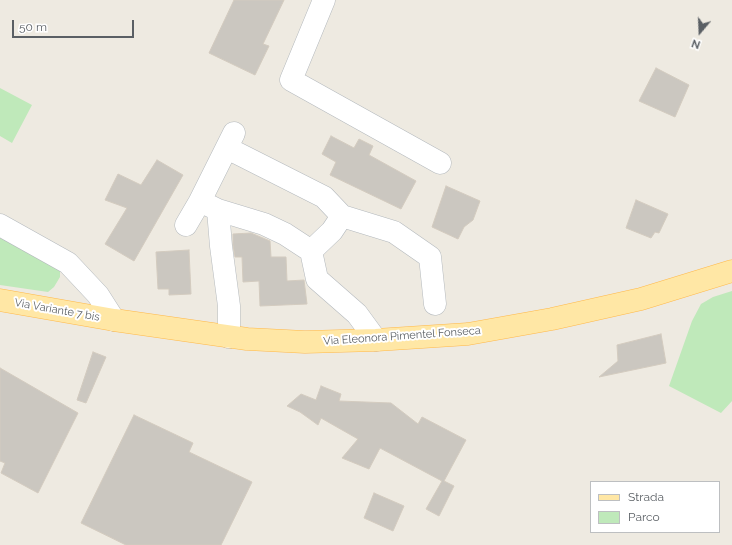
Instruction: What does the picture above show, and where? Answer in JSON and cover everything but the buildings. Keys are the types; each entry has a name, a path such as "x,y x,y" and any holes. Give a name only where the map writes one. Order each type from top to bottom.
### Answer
{"main road":[{"name":"Via Eleonora Pimentel Fonseca","path":"114,320 247,339 305,342 376,340 468,334 552,319 641,299 732,271"},
{"name":"Via Variante 7 bis","path":"0,300 114,320"}],"street":[{"path":"324,0 291,80 440,163"},
{"path":"186,225 209,205 230,140 324,197 342,216 394,232 430,257 435,304"},
{"path":"209,205 278,230 310,251 317,280 357,314 376,340"},
{"path":"209,205 221,246 229,306 229,336"},
{"path":"310,251 332,231 342,216"},
{"path":"0,225 68,263 98,295 114,320"}],"green space":[{"path":"0,88 32,105 12,143 0,136"},
{"path":"0,234 60,270 60,277 54,287 48,292 0,285"},
{"path":"732,291 732,401 721,413 669,386 692,321 701,304 713,297"}]}
